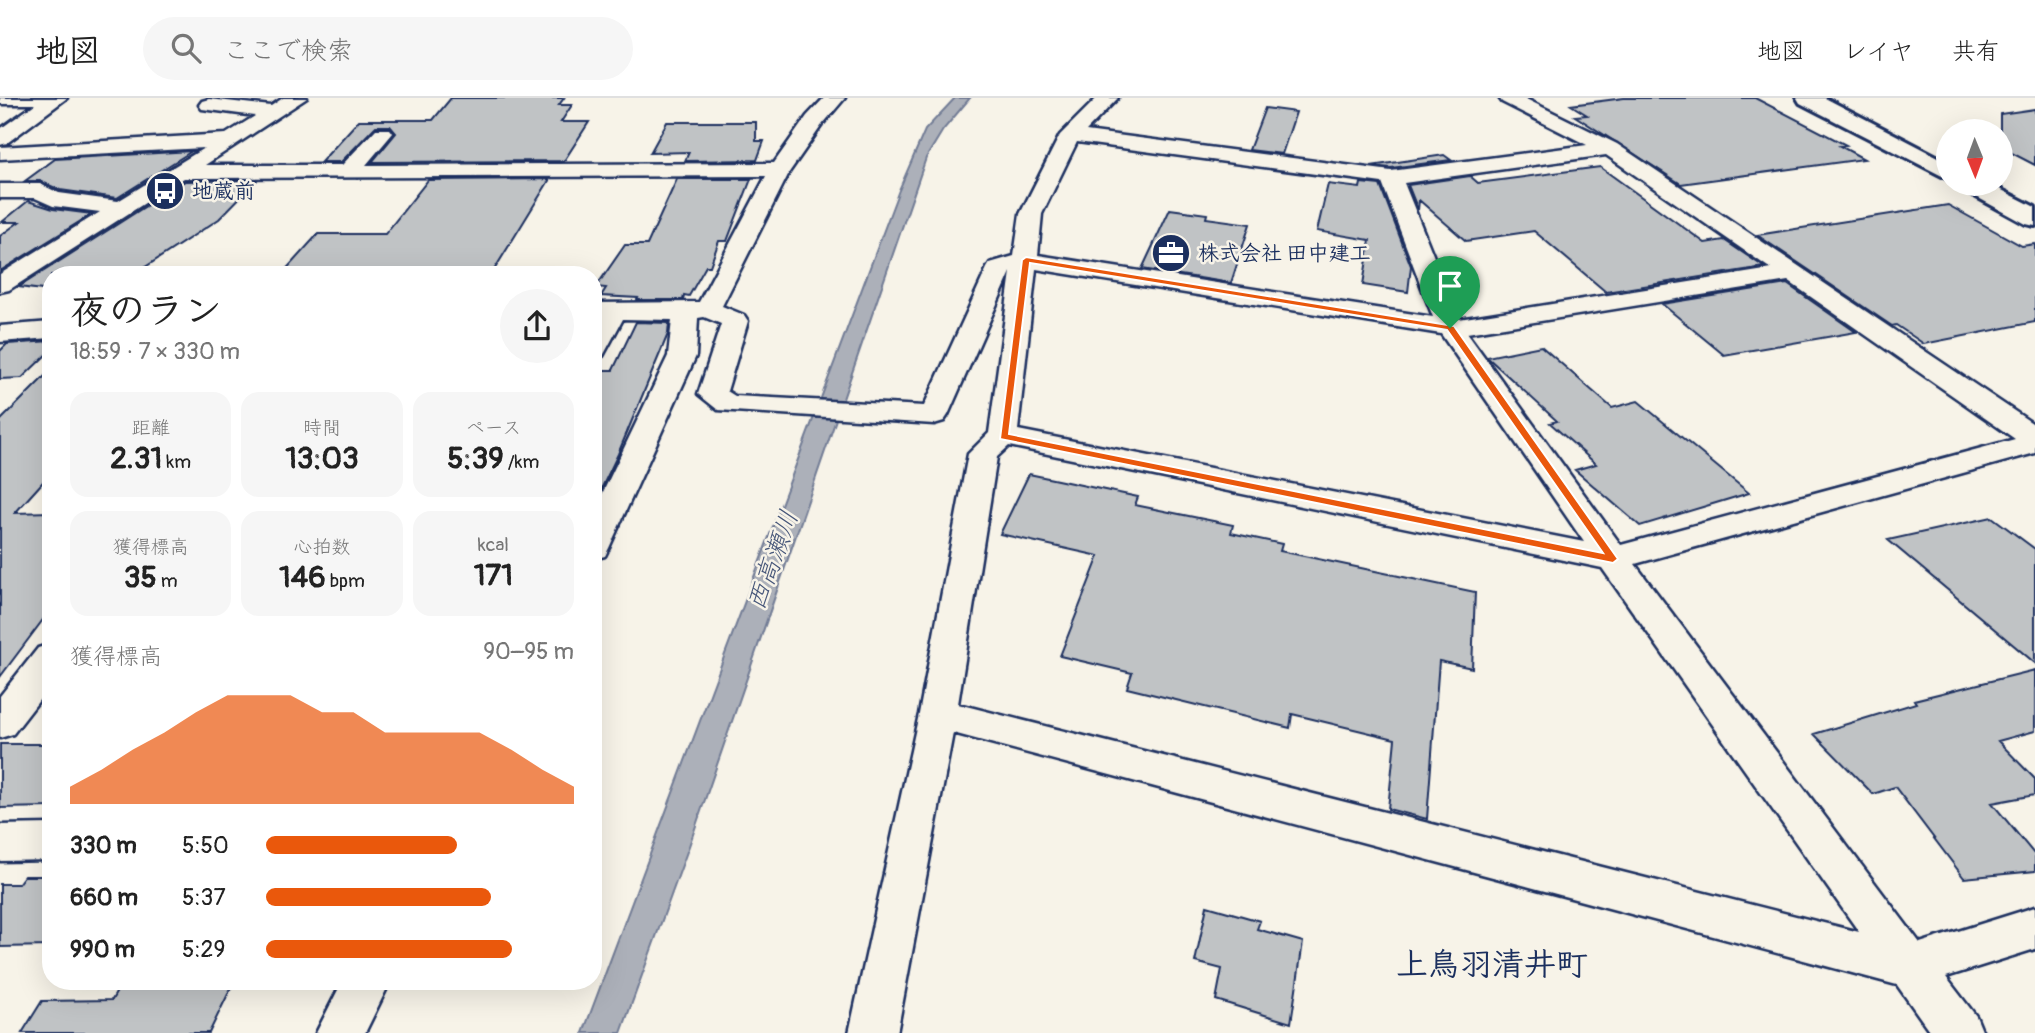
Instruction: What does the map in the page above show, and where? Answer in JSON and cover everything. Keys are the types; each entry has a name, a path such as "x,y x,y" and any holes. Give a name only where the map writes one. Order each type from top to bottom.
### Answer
{"street":[{"path":"0,98 56,99"},
{"path":"0,285 297,98"},
{"path":"602,513 682,356 697,310 780,169 820,113 835,98"},
{"path":"873,1033 938,714 983,454 1003,436 1031,214 1070,135 1108,98"},
{"path":"1509,98 1610,148 2035,441"},
{"path":"1808,98 1936,166"},
{"path":"0,139 56,99"},
{"path":"209,105 274,112"},
{"path":"348,171 383,133"},
{"path":"1070,135 1391,178 1610,148"},
{"path":"0,153 231,140"},
{"path":"180,172 780,169"},
{"path":"1391,178 1450,328 1613,559 1959,1033"},
{"path":"0,191 40,191 53,199 123,208"},
{"path":"1994,196 2035,218"},
{"path":"603,311 697,310 735,320 712,394 728,404 934,415 999,268 1026,260 1450,328 1793,273"},
{"path":"0,334 42,331"},
{"path":"1003,436 1613,559 2035,441"},
{"path":"0,723 42,669"},
{"path":"938,714 1911,967 2035,928"},
{"path":"0,843 42,842"},
{"path":"340,1033 363,990"}],"water":[{"name":"西高瀬川","path":"955,98 970,98 943,130 926,158 689,846 621,1033 583,1033 599,990 602,990 602,982 899,190 925,130"}],"building":[{"path":"451,98 564,98 559,105 572,105 561,122 589,122 564,161 372,162 396,133 390,126 376,126 341,162 321,162 359,120 433,120"},
{"path":"1624,98 1755,98 1846,145 1840,146 1864,159 1681,184 1575,116 1587,115 1571,105"},
{"path":"1265,108 1296,112 1282,154 1249,150"},
{"path":"2035,109 2035,165 2013,154 2013,119 2000,119 2000,114"},
{"path":"667,122 756,122 756,141 764,141 757,160 685,161 689,152 650,153"},
{"path":"192,151 117,198 60,190 40,181 25,181 55,159"},
{"path":"1444,155 1451,160 1391,168 1371,166"},
{"path":"1600,167 1705,243 1724,240 1764,267 1606,292 1534,231 1466,241 1419,200 1418,210 1408,185 1470,176 1478,183"},
{"path":"550,179 497,266 289,266 318,234 385,234 428,180"},
{"path":"677,179 751,179 727,241 719,241 710,266 706,266 689,296 684,295 683,300 637,300 638,298 602,296 606,288 602,288 602,278 625,245 647,245"},
{"path":"257,180 219,219 147,266 52,266 185,181"},
{"path":"1361,183 1380,185 1411,266 1408,292 1363,285 1370,240 1317,231 1328,184 1360,188"},
{"path":"28,201 53,209 92,214 0,271 0,236 19,222 2,222"},
{"path":"1948,205 2022,246 2035,244 2035,322 1924,344 1896,325 1892,326 1757,235"},
{"path":"1170,209 1207,214 1206,218 1250,224 1231,283 1142,269"},
{"path":"42,272 42,290 19,287"},
{"path":"1787,284 1856,332 1724,355 1662,304"},
{"path":"636,322 669,323 668,334 602,487 602,372 613,370"},
{"path":"42,342 42,359 22,378 0,379 0,351 7,344"},
{"path":"1541,346 1612,408 1638,401 1749,493 1640,526 1575,470 1596,464 1550,423 1557,421 1487,357"},
{"path":"42,379 42,483 15,513 42,512 42,621 0,677 0,421"},
{"path":"1029,474 1138,497 1135,505 1233,525 1231,533 1282,544 1280,551 1475,592 1472,668 1439,661 1427,819 1388,809 1395,739 1292,714 1290,728 1127,688 1132,673 1060,656 1099,556 1000,534"},
{"path":"1992,517 2035,549 2035,663 1888,540"},
{"path":"2035,670 2035,731 1998,741 2035,779 2035,795 1992,803 2035,855 2035,871 1964,878 1895,787 1873,794 1814,734 1916,703 1914,700"},
{"path":"0,744 42,744 42,807 0,808"},
{"path":"24,876 42,876 42,946 0,947 0,884 18,884"},
{"path":"1207,906 1260,921 1257,929 1303,942 1291,1023 1216,1000 1222,969 1195,962"},
{"path":"118,990 230,990 209,1033 22,1033 42,1001 112,1000"}],"place":[{"name":"地蔵前","path":"165,191"},
{"name":"株式会社 田中建工","path":"1171,253"}],"district":[{"name":"上鳥羽清井町","path":"1492,964"}],"route":[{"path":"1026,260 1450,328 1613,559 1003,436 1026,260"}]}
